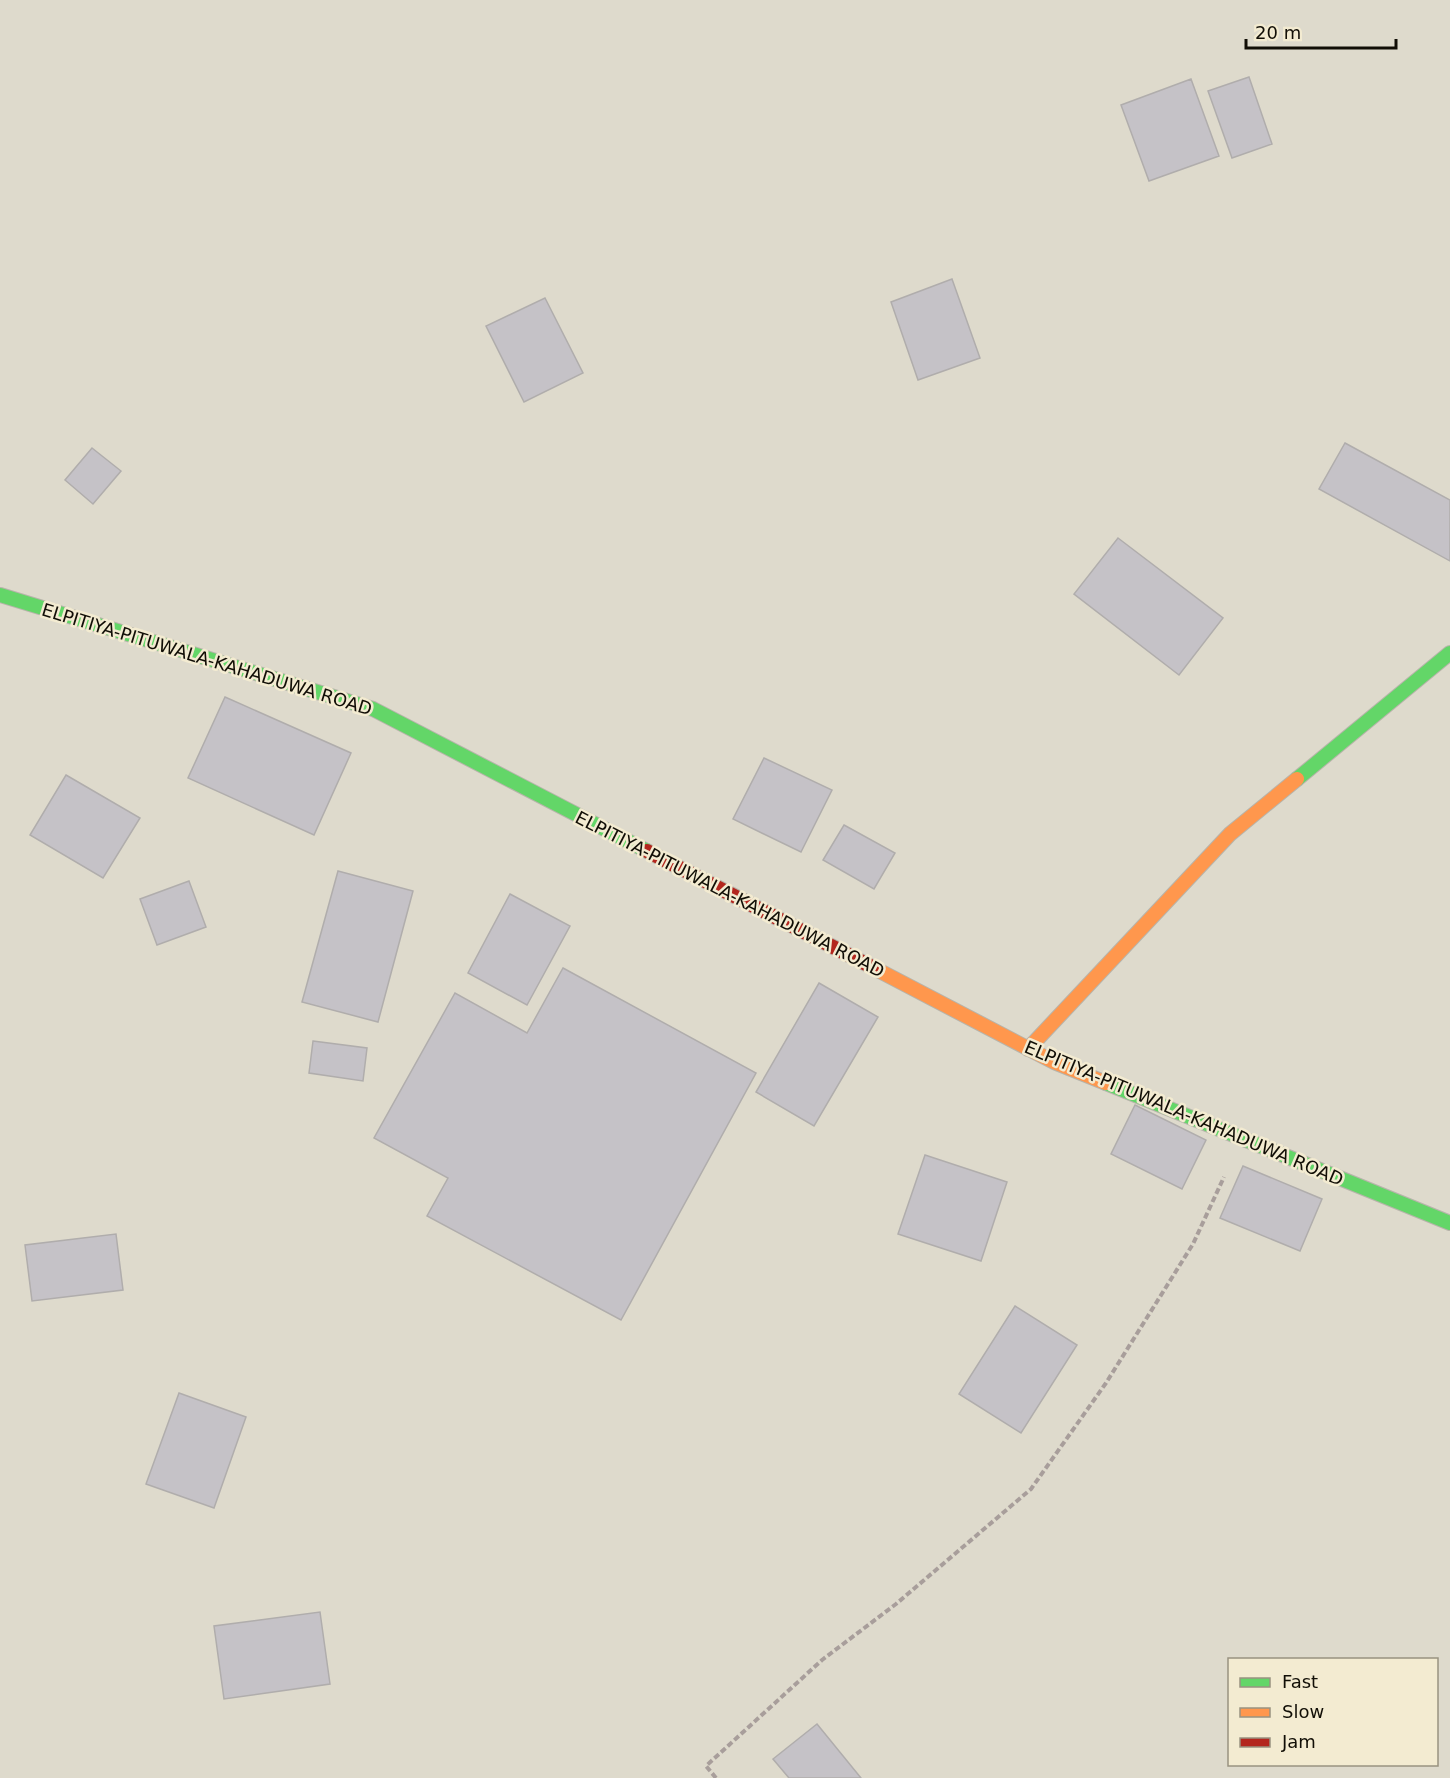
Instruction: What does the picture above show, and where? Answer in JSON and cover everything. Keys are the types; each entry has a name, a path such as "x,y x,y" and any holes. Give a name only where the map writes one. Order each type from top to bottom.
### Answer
{"street":[{"name":"ELPITIYA-PITUWALA-KAHADUWA ROAD","path":"0,595 373,709 1028,1049 1064,1066 1450,1223"},
{"path":"1028,1049 1230,834 1450,653"}],"path":[{"path":"716,1778 706,1766 822,1660 896,1604 1031,1489 1106,1383 1193,1244 1242,1138"}],"building":[{"path":"1249,77 1272,144 1232,158 1208,91"},
{"path":"1191,79 1219,156 1149,181 1121,105"},
{"path":"952,279 980,358 918,380 891,302"},
{"path":"545,298 583,373 524,402 486,326"},
{"path":"1345,443 1450,500 1450,561 1319,489"},
{"path":"92,448 121,471 93,504 65,480"},
{"path":"1118,538 1223,618 1179,675 1074,594"},
{"path":"225,697 351,753 314,835 188,778"},
{"path":"764,758 832,790 801,852 733,819"},
{"path":"66,775 140,818 103,878 30,835"},
{"path":"844,825 895,853 874,889 823,860"},
{"path":"338,871 413,891 378,1022 302,1002"},
{"path":"189,881 206,927 157,945 140,899"},
{"path":"510,894 570,926 527,1005 468,973"},
{"path":"563,968 756,1073 621,1320 427,1216 448,1178 374,1138 455,993 527,1033"},
{"path":"819,983 878,1017 814,1126 756,1092"},
{"path":"313,1041 367,1048 363,1081 309,1073"},
{"path":"1135,1105 1206,1140 1182,1189 1111,1154"},
{"path":"925,1155 1007,1182 981,1261 898,1234"},
{"path":"1243,1166 1322,1199 1300,1251 1220,1218"},
{"path":"116,1234 123,1290 32,1301 25,1245"},
{"path":"1015,1306 1077,1345 1021,1433 959,1394"},
{"path":"179,1393 246,1417 214,1508 146,1484"},
{"path":"320,1612 330,1684 224,1699 214,1626"},
{"path":"817,1724 861,1778 789,1778 773,1759"}],"traffic: fast":[{"path":"0,595 373,709 647,851"},
{"path":"1297,779 1450,653"},
{"path":"1106,1083 1450,1223"}],"traffic: slow":[{"path":"1028,1049 1230,834 1297,779"},
{"path":"872,967 1054,1062 1106,1083"}],"traffic: jam":[{"path":"647,851 872,967"}]}
